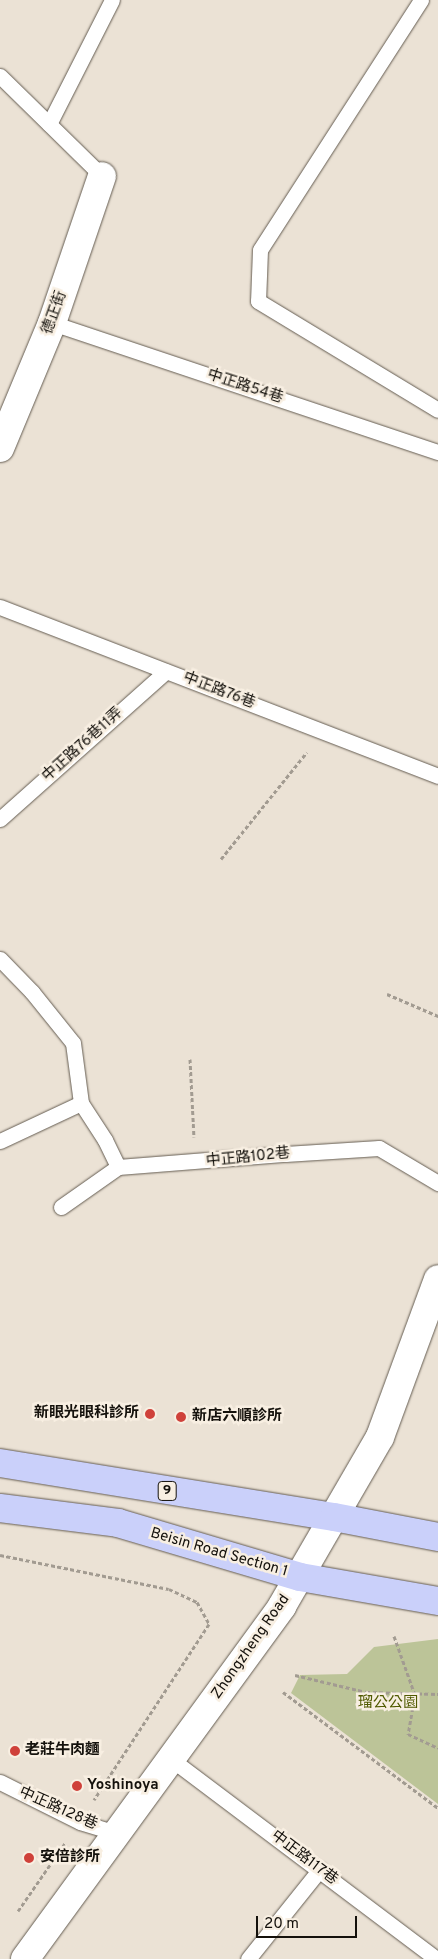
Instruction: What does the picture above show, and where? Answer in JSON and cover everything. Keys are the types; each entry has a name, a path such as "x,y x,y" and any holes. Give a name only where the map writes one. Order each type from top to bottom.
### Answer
{"main road":[{"name":"9","path":"0,1463 334,1517 438,1537"},
{"name":"Beisin Road Section 1","path":"0,1508 118,1523 300,1577 438,1600"}],"street":[{"name":"德正街","path":"0,448 52,323 102,176"},
{"name":"Zhongzheng Road","path":"26,1959 282,1606 300,1577 380,1437 438,1280"}],"lane":[{"path":"49,124 112,0"},
{"path":"421,0 260,250 258,301 438,410"},
{"path":"0,76 102,176"},
{"name":"中正路54巷","path":"52,323 438,452"},
{"name":"中正路76巷","path":"0,607 324,730 438,776"},
{"name":"中正路76巷11弄","path":"0,819 166,671"},
{"path":"0,959 32,992 73,1043 81,1103 105,1140 118,1167 61,1207"},
{"path":"0,1141 81,1103"},
{"name":"中正路102巷","path":"118,1167 196,1163 379,1148 438,1183"},
{"name":"中正路117巷","path":"171,1759 436,1959"},
{"name":"中正路128巷","path":"0,1782 80,1822 117,1833"},
{"path":"248,1959 320,1870"}],"path":[{"path":"221,859 324,730"},
{"path":"387,994 438,1016"},
{"path":"190,1059 196,1163"},
{"path":"0,1555 169,1589 197,1602 209,1624 80,1822 17,1912"},
{"path":"394,1636 415,1695 408,1734 438,1748"},
{"path":"295,1675 366,1692 415,1695 438,1694"},
{"path":"283,1692 438,1808"}],"green space":[{"name":"瑠公公園","path":"438,1639 438,1804 291,1693 300,1675 347,1674 374,1647"}],"place":[{"name":"新眼光眼科診所","path":"150,1414"},
{"name":"新店六順診所","path":"181,1417"},
{"name":"老莊牛肉麵","path":"15,1751"},
{"name":"Yoshinoya","path":"77,1786"},
{"name":"安倍診所","path":"29,1858"}]}
